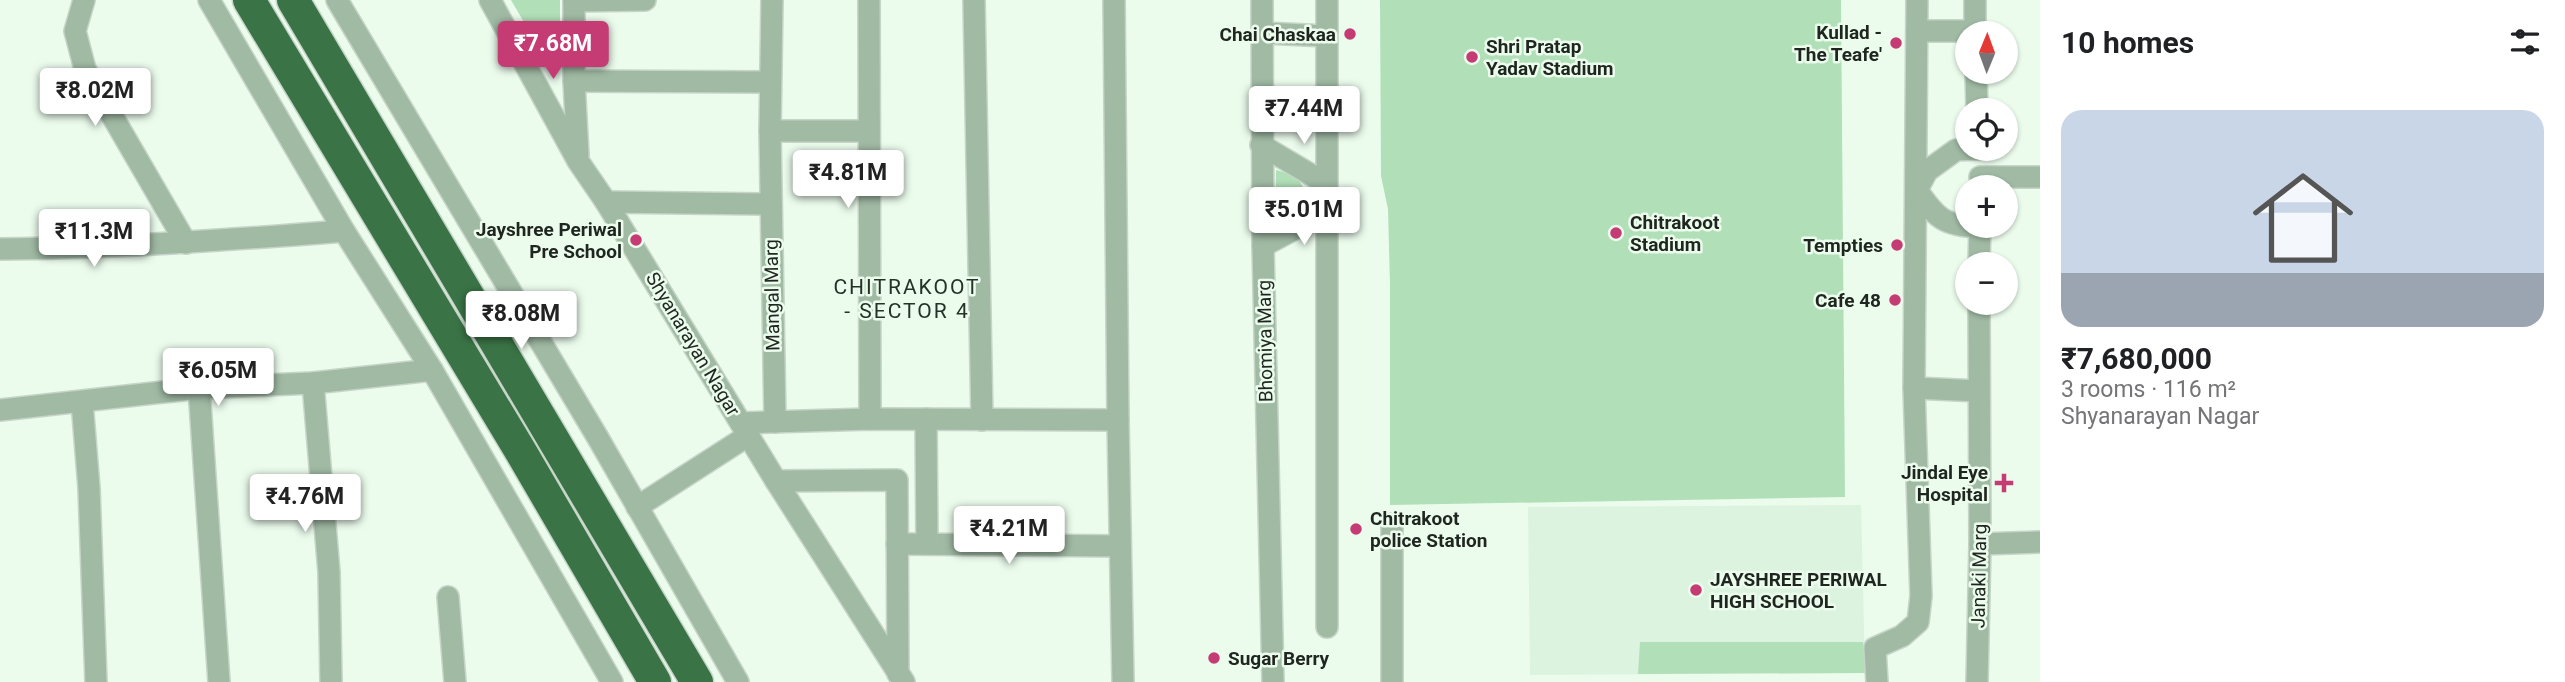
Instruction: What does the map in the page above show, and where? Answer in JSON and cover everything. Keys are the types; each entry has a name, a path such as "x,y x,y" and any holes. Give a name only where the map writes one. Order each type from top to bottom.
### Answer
{"highway":[{"path":"249,0 521,452 655,682"},
{"path":"293,0 697,682"}],"street":[{"path":"84,0 75,31 85,69 186,243"},
{"path":"209,0 344,231 432,370 612,682"},
{"path":"337,0 738,682"},
{"name":"Shyanarayan Nagar","path":"490,0 578,161 607,202 776,481 901,678"},
{"path":"578,161 574,1 645,0"},
{"name":"Mangal Marg","path":"772,0 770,131 775,422"},
{"path":"869,0 870,419"},
{"path":"974,0 982,419"},
{"path":"1114,0 1123,682"},
{"name":"Bhomiya Marg","path":"1262,0 1261,145 1273,682"},
{"path":"1326,0 1326,627"},
{"path":"1877,682 1875,648 1902,636 1918,622 1921,596 1914,388 1917,0"},
{"path":"1975,0 1975,21"},
{"path":"1917,31 1955,32"},
{"path":"1263,33 1326,36"},
{"path":"574,81 770,82"},
{"path":"770,131 869,131"},
{"path":"1261,145 1325,183"},
{"path":"1917,190 1927,171 1955,151"},
{"path":"2018,179 2040,177"},
{"path":"1917,190 1932,213 1955,226"},
{"path":"607,202 771,204"},
{"path":"1263,246 1326,212"},
{"path":"0,249 186,243 344,231"},
{"name":"Janaki Marg","path":"1977,682 1980,544 1979,315"},
{"path":"0,410 199,388 313,383 432,370"},
{"path":"313,383 329,572 331,682"},
{"path":"199,388 219,682"},
{"path":"1914,388 1979,391"},
{"path":"82,402 89,488 96,682"},
{"path":"637,507 745,429 775,422 870,419 1118,420"},
{"path":"926,419 927,544"},
{"path":"776,481 897,480 901,678"},
{"path":"1392,524 1392,682"},
{"path":"1980,544 2040,542"},
{"path":"897,544 1120,546"},
{"path":"448,597 455,682"}],"shaded area":[{"name":"JAYSHREE PERIWAL HIGH SCHOOL","path":"1861,505 1865,673 1530,675 1528,507"}],"green space":[{"path":"511,0 560,0 560,50 541,51"},
{"name":"Chitrakoot Stadium","path":"1380,0 1841,0 1845,497 1390,505 1390,285 1388,209 1381,176"},
{"path":"1276,170 1295,177 1304,193 1295,214 1275,225"},
{"path":"1640,642 1863,642 1865,673 1638,674"}],"place":[{"name":"Chai Chaskaa","path":"1350,34"},
{"name":"Kullad - The Teafe'","path":"1896,43"},
{"name":"Shri Pratap Yadav Stadium","path":"1472,57"},
{"name":"Chitrakoot Stadium","path":"1616,233"},
{"name":"Jayshree Periwal Pre School","path":"636,240"},
{"name":"Tempties","path":"1897,245"},
{"name":"Cafe 48","path":"1895,300"},
{"name":"Jindal Eye Hospital","path":"2004,483"},
{"name":"Chitrakoot police Station","path":"1356,529"},
{"name":"JAYSHREE PERIWAL HIGH SCHOOL","path":"1696,590"},
{"name":"Sugar Berry","path":"1214,658"}],"district":[{"name":"CHITRAKOOT - SECTOR 4","path":"907,299"}]}
